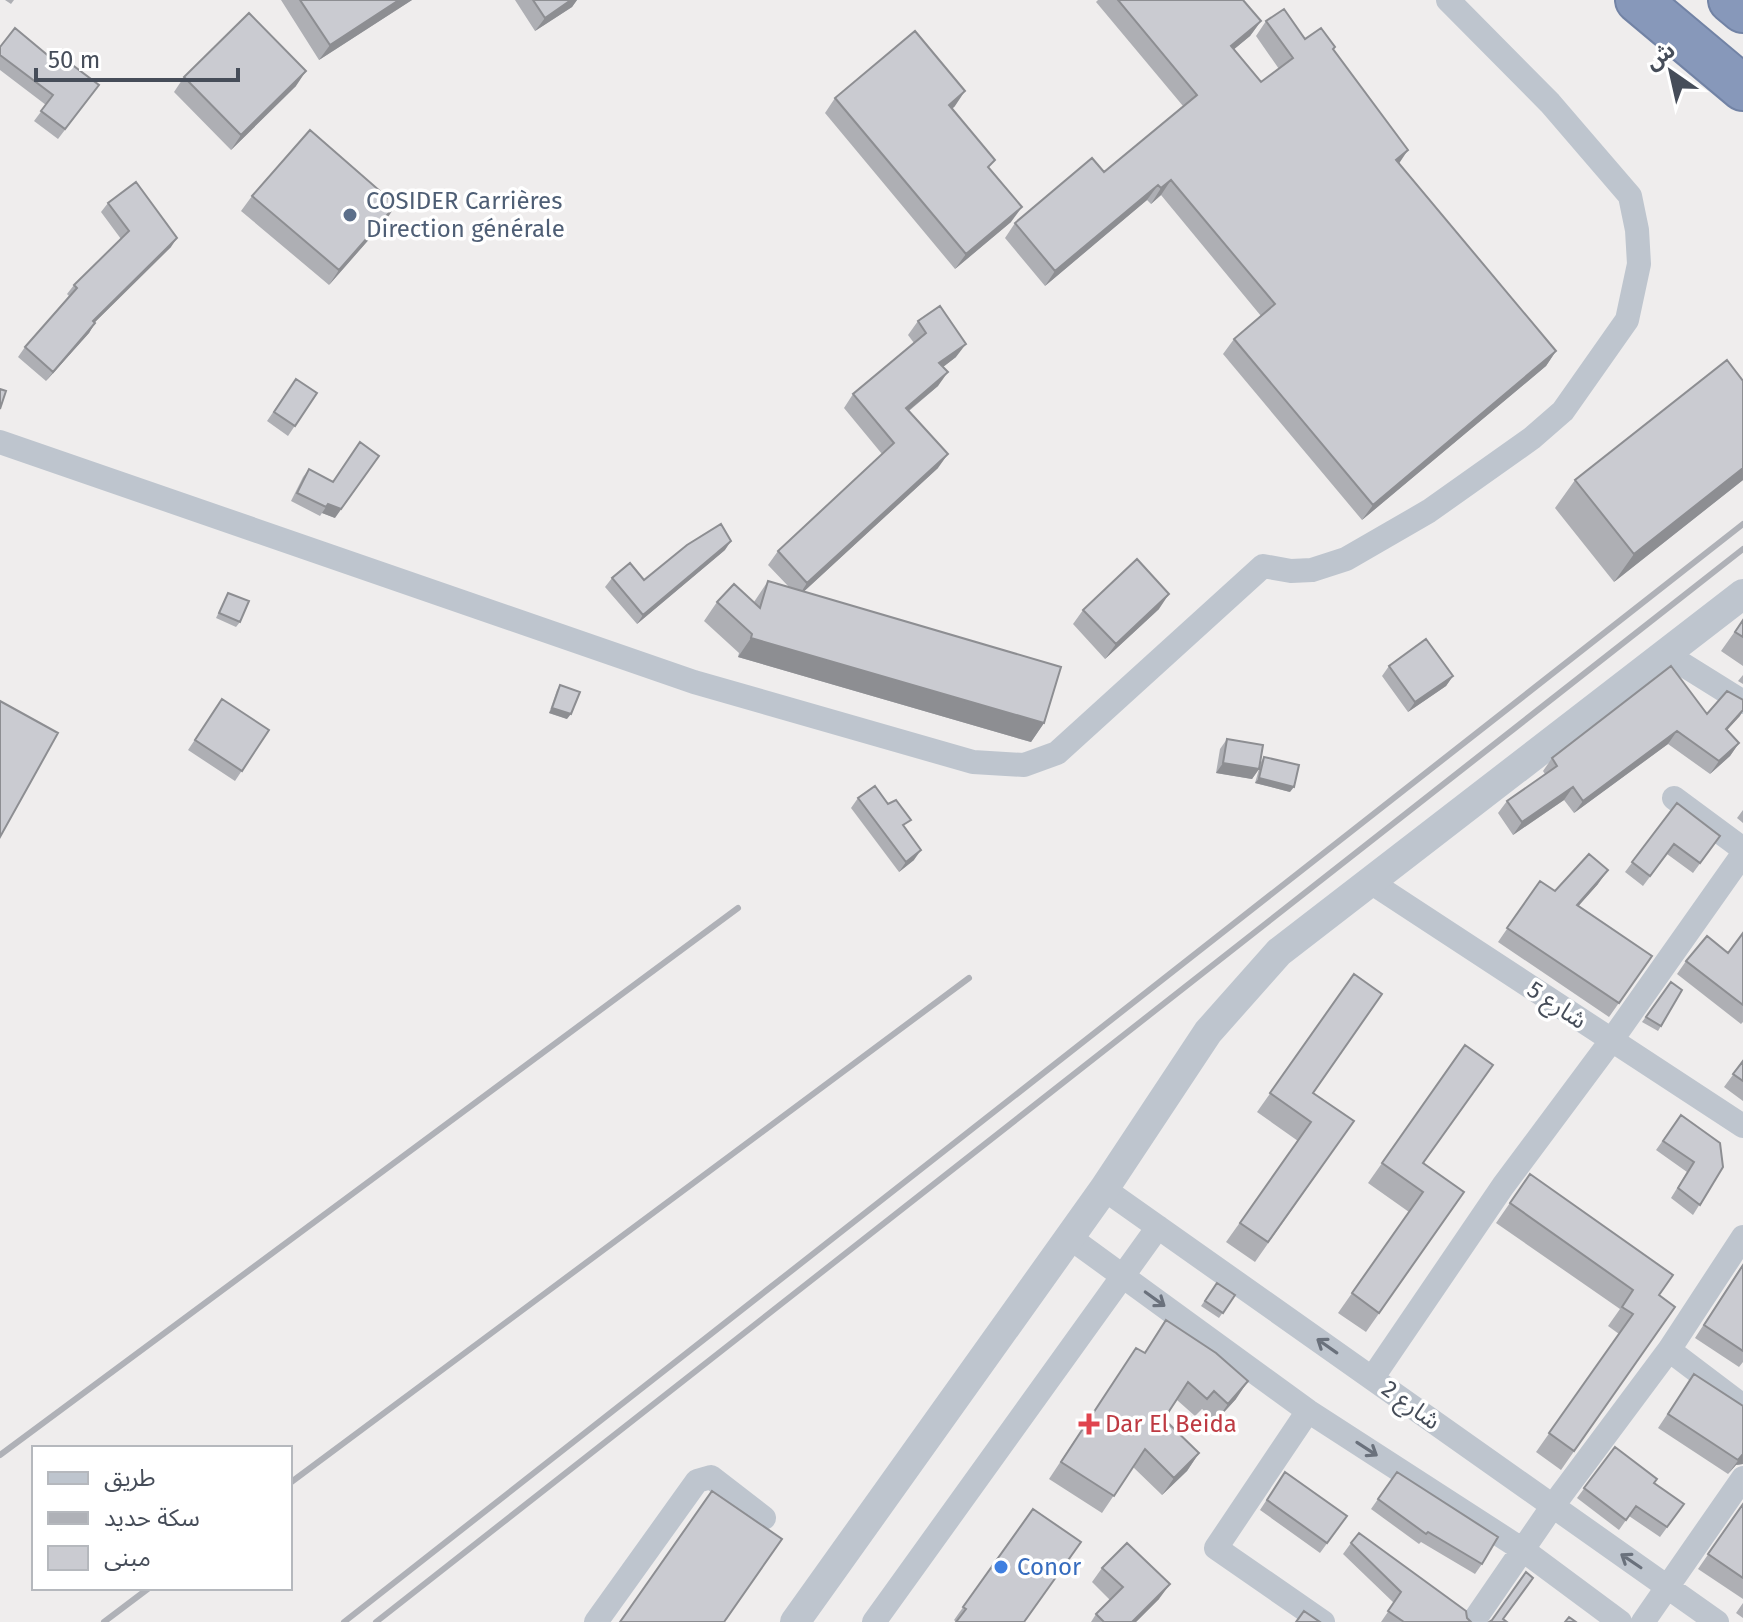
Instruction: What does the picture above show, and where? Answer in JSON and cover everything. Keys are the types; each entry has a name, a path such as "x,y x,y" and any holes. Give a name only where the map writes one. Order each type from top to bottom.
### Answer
{"highway":[{"path":"1638,0 1743,88"},
{"path":"1731,0 1743,10"}],"street":[{"path":"0,442 694,682 973,762 1024,765 1057,753 1263,566 1291,571 1312,570 1346,559 1429,511 1532,438 1563,411 1627,320 1639,264 1637,230 1630,196 1550,103 1448,0"},
{"path":"795,1622 1104,1189 1208,1032 1279,952 1743,594"},
{"path":"1666,654 1743,702"},
{"path":"1373,1377 1503,1186 1611,1041 1743,851 1674,798"},
{"name":"شارع 5","path":"1372,883 1743,1126"},
{"name":"شارع 2","path":"1104,1189 1717,1622"},
{"path":"874,1622 1158,1227"},
{"path":"1069,1237 1308,1411 1523,1550 1620,1622"},
{"path":"1473,1622 1552,1507 1669,1350 1743,1237"},
{"path":"1669,1350 1743,1406"},
{"path":"1308,1411 1216,1548 1323,1622"},
{"path":"596,1622 697,1481 703,1477 711,1477 764,1518"},
{"path":"1643,1622 1743,1478"}],"building":[{"path":"300,0 399,0 330,45"},
{"path":"533,0 571,0 545,18"},
{"path":"1118,0 1243,0 1261,21 1231,46 1261,82 1293,58 1266,21 1284,9 1305,39 1321,28 1335,47 1333,49 1408,150 1396,160 1556,351 1373,505 1234,339 1275,304 1171,180 1161,188 1158,185 1055,271 1015,223 1092,158 1104,172 1197,95"},
{"path":"249,13 306,71 241,135 184,77"},
{"path":"15,28 51,58 55,52 99,85 65,129 41,111 53,95 0,55 0,47"},
{"path":"915,31 965,91 949,105 995,160 988,167 1022,207 966,254 835,98"},
{"name":"COSIDER Carrières Direction générale","path":"310,130 396,205 339,270 252,196"},
{"path":"136,182 177,238 93,321 95,323 53,372 25,347 77,288 74,285 129,231 108,203"},
{"path":"940,306 966,344 939,363 948,372 906,408 948,454 807,583 778,551 894,443 853,394 926,333 918,321"},
{"path":"1727,360 1743,381 1743,468 1634,554 1575,480"},
{"path":"296,379 317,393 295,426 274,412"},
{"path":"0,389 6,391 0,409"},
{"path":"360,442 379,456 341,509 328,504 326,507 297,493 309,469 333,482"},
{"path":"721,524 731,541 643,615 612,578 630,563 644,580 687,545"},
{"path":"1137,559 1169,594 1116,644 1083,610"},
{"path":"768,581 1061,667 1044,723 751,638 752,634 717,602 734,584 760,608"},
{"path":"228,593 249,601 240,622 219,613"},
{"path":"1743,620 1743,637 1735,632"},
{"path":"1426,639 1453,676 1415,702 1389,666"},
{"path":"1671,666 1707,714 1727,691 1743,700 1743,710 1726,729 1739,743 1719,761 1677,731 1583,801 1573,787 1522,822 1507,801 1557,766 1552,758"},
{"path":"560,685 580,692 571,714 552,708"},
{"path":"222,699 269,730 242,771 195,740"},
{"path":"0,701 58,733 0,837"},
{"path":"1227,739 1263,745 1259,769 1223,763"},
{"path":"1264,757 1299,765 1294,787 1259,778"},
{"path":"875,786 888,804 896,800 911,820 903,825 921,850 906,862 858,798"},
{"path":"1677,803 1720,836 1700,863 1674,844 1650,876 1632,862"},
{"path":"1589,854 1608,870 1577,905 1652,956 1619,1003 1507,928 1540,881 1555,891"},
{"path":"1743,933 1743,1005 1686,961 1707,936 1728,953"},
{"path":"1354,974 1382,994 1313,1093 1354,1121 1268,1242 1240,1223 1311,1122 1270,1093"},
{"path":"1671,982 1682,990 1661,1026 1646,1017"},
{"path":"1465,1045 1493,1065 1423,1163 1464,1192 1379,1313 1352,1293 1423,1192 1382,1163"},
{"path":"1743,1061 1743,1081 1733,1074"},
{"path":"1681,1115 1720,1143 1723,1167 1700,1205 1678,1188 1694,1162 1663,1141"},
{"path":"1530,1174 1673,1275 1659,1295 1675,1307 1574,1451 1549,1433 1633,1314 1622,1307 1633,1290 1510,1203"},
{"path":"1743,1265 1743,1351 1704,1325"},
{"path":"1217,1283 1235,1295 1223,1313 1205,1301"},
{"path":"1166,1320 1216,1353 1248,1381 1228,1404 1214,1391 1207,1399 1188,1382 1164,1419 1199,1453 1174,1478 1145,1449 1114,1496 1061,1462 1136,1348 1145,1353"},
{"path":"1694,1374 1743,1406 1743,1454 1738,1460 1668,1414"},
{"path":"1615,1447 1657,1479 1654,1483 1684,1504 1667,1527 1636,1506 1626,1520 1584,1488"},
{"path":"1285,1472 1347,1516 1327,1543 1267,1500"},
{"path":"1397,1472 1498,1537 1482,1564 1428,1532 1426,1534 1378,1499"},
{"path":"712,1491 782,1539 724,1622 620,1622"},
{"path":"1743,1504 1743,1578 1708,1554"},
{"path":"1033,1509 1081,1542 1024,1622 956,1622 966,1609 963,1607"},
{"path":"1359,1533 1466,1611 1471,1622 1404,1622 1388,1611 1401,1592 1351,1543"},
{"path":"1127,1543 1170,1584 1132,1622 1104,1622 1096,1614 1123,1587 1102,1568"},
{"path":"1526,1572 1533,1578 1503,1619 1507,1622 1489,1622 1492,1620"},
{"path":"1304,1611 1320,1622 1296,1622"}],"railway":[{"path":"344,1622 1743,524"},
{"path":"376,1622 1743,549"},
{"path":"0,1455 738,908"},
{"path":"292,1482 969,978"},
{"path":"104,1622 146,1590"}],"place":[{"name":"COSIDER Carrières Direction générale","path":"350,215"},
{"name":"Dar El Beida","path":"1089,1424"},
{"name":"Conor","path":"1001,1567"}]}
